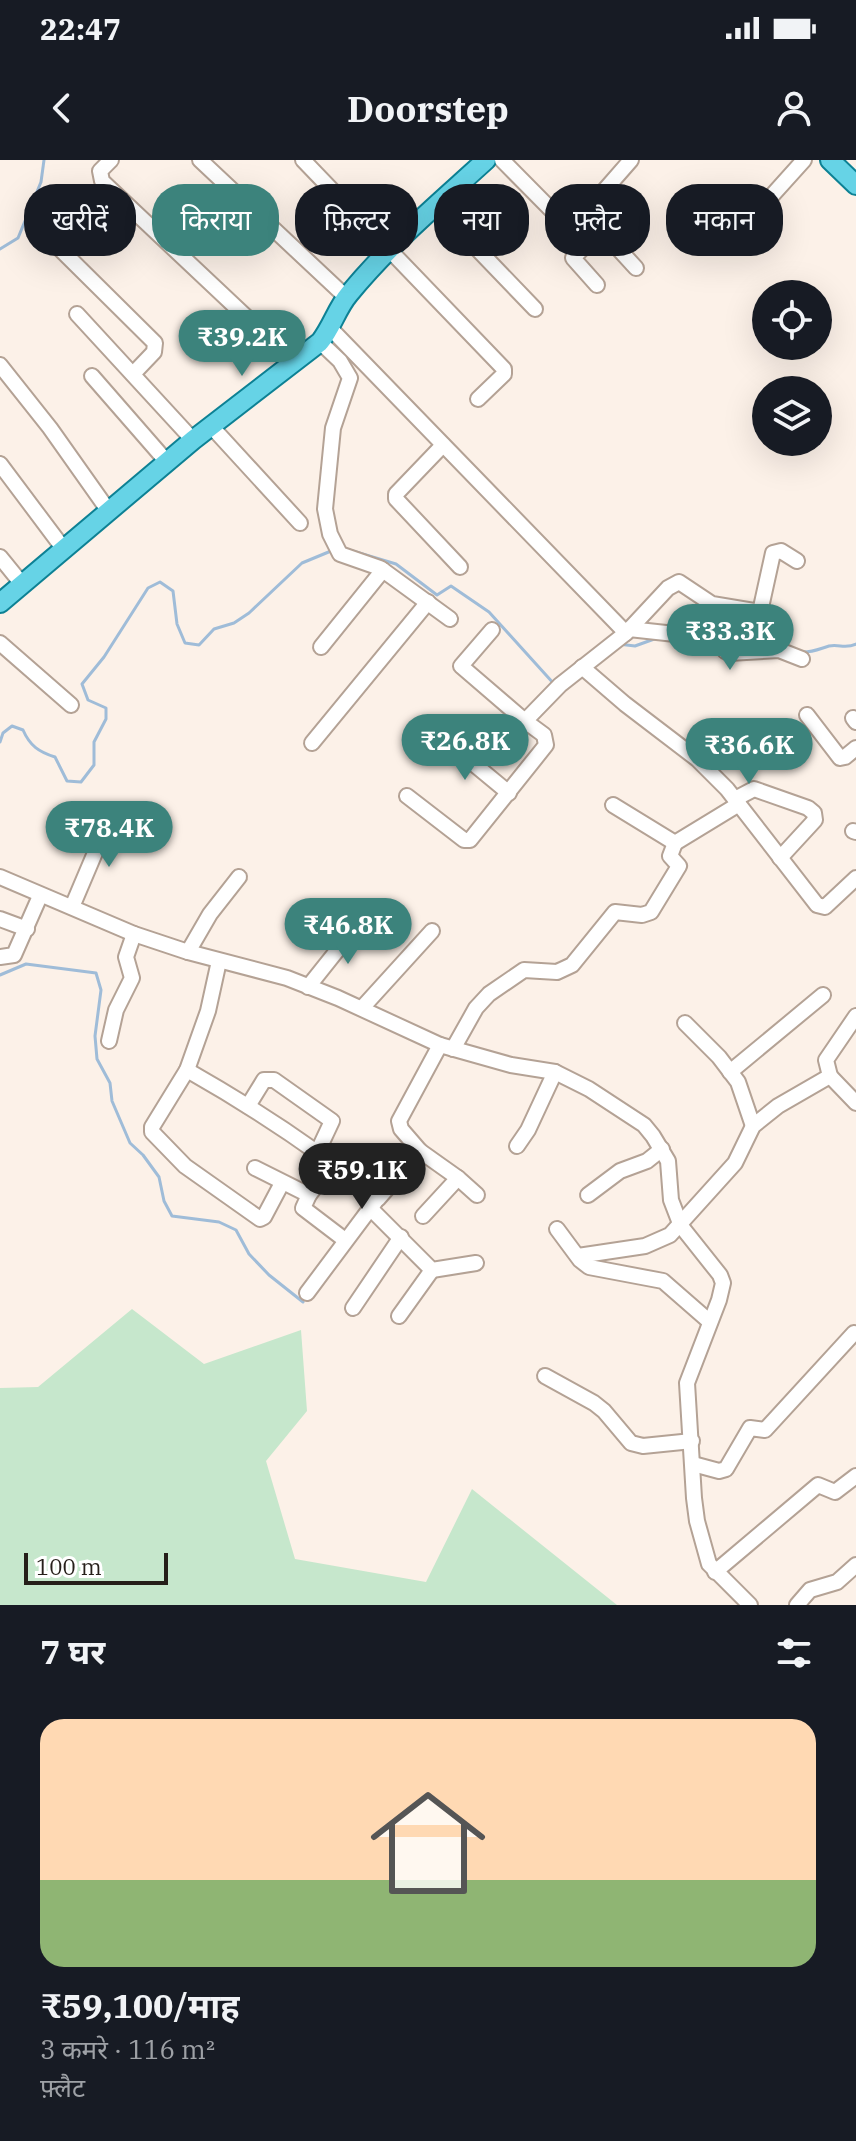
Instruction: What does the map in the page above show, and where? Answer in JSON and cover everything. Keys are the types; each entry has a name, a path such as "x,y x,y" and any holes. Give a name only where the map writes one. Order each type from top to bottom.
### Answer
{"main road":[{"path":"460,184 486,160"},
{"path":"830,160 856,185"},
{"path":"418,222 434,208"},
{"path":"0,603 193,440 295,363 325,335 346,297 381,256"}],"street":[{"path":"111,160 100,171 102,181 295,363"},
{"path":"200,160 346,297"},
{"path":"303,160 326,184"},
{"path":"502,160 545,204"},
{"path":"610,184 631,160"},
{"path":"782,184 804,160"},
{"path":"67,256 155,343 154,352 133,374"},
{"path":"396,256 504,369 504,374 478,399"},
{"path":"484,256 535,309"},
{"path":"576,256 573,260 597,285"},
{"path":"625,256 636,268"},
{"path":"77,314 193,440"},
{"path":"325,335 443,445 627,631 716,639 729,653 779,650 802,659"},
{"path":"325,335 350,378 333,428 325,509 327,525 336,548 383,570 450,619"},
{"path":"0,365 50,428 108,510"},
{"path":"92,376 167,462"},
{"path":"211,426 300,523"},
{"path":"443,445 396,494 396,499 460,567"},
{"path":"0,464 63,548"},
{"path":"525,721 559,687 627,631 668,588 679,582 712,604 760,612 773,553 781,551 797,561"},
{"path":"0,557 22,584"},
{"path":"321,647 383,570"},
{"path":"312,743 428,602"},
{"path":"407,796 468,840 547,743 544,735 461,666 492,630"},
{"path":"0,643 71,705"},
{"path":"583,667 697,759 737,802 820,907 825,907 856,878"},
{"path":"807,715 840,758 856,748"},
{"path":"446,741 509,793"},
{"path":"477,1195 420,1151 401,1129 399,1121 446,1047 482,1000 517,973 530,970 557,972 572,965 615,912 642,915 651,912 679,866 670,856 675,843 754,789 808,808 814,813 815,820 780,858"},
{"path":"613,805 675,843"},
{"path":"72,907 100,841 104,820"},
{"path":"0,877 134,934 219,961 287,978 446,1047 511,1065 555,1072 589,1089 644,1125 662,1149 669,1168 671,1200 681,1226 723,1283 687,1383 697,1521 709,1564 750,1605"},
{"path":"188,952 210,914 239,877"},
{"path":"0,957 14,955 40,896"},
{"path":"0,919 27,929"},
{"path":"308,987 359,923"},
{"path":"362,1008 432,931"},
{"path":"109,1041 116,1010 132,978 126,957 134,934"},
{"path":"219,961 208,1011 187,1070 152,1127 154,1135 185,1166 260,1219 282,1183"},
{"path":"730,1072 823,995"},
{"path":"853,1092 830,1076 826,1060 856,1016"},
{"path":"685,1023 738,1082 753,1126"},
{"path":"187,1070 248,1106 333,1163 432,1270"},
{"path":"517,1146 528,1130 555,1072"},
{"path":"578,1256 645,1246 670,1235 735,1163 753,1126 778,1106 830,1076"},
{"path":"248,1106 264,1080 274,1080 332,1121 317,1153"},
{"path":"588,1195 620,1171 647,1161 662,1149"},
{"path":"307,1293 345,1240 420,1151"},
{"path":"333,1163 309,1195 303,1210 345,1240"},
{"path":"255,1168 309,1195"},
{"path":"423,1216 458,1178"},
{"path":"557,1229 589,1267 666,1283 710,1322"},
{"path":"353,1308 401,1237"},
{"path":"399,1316 432,1270 476,1263"},
{"path":"693,1464 719,1471 726,1469 750,1428 765,1430 854,1333"},
{"path":"545,1376 594,1403 631,1443 643,1446 692,1441"},
{"path":"715,1572 818,1485 835,1492 856,1476"},
{"path":"797,1605 810,1590 837,1582 856,1565"}],"green space":[{"path":"132,1309 204,1364 301,1330 307,1411 266,1461 295,1559 426,1582 472,1489 617,1605 0,1605 0,1388 38,1387"}],"waterway":[{"path":"0,249 18,238 41,182 44,160"},
{"path":"346,549 396,564 437,595 451,586 489,612 555,685"},
{"path":"0,742 3,733 12,726 23,730 36,748 55,757 67,781 81,782 94,765 94,742 106,719 106,708 88,700 82,684 104,657 148,588 160,582 173,591 177,624 185,643 199,645 214,629 234,623 249,613 302,563 331,551"},
{"path":"679,628 693,622 712,632"},
{"path":"722,637 743,644 773,641 781,644"},
{"path":"618,644 635,646 657,638"},
{"path":"803,652 856,644"},
{"path":"0,975 26,964 96,973 101,990 95,1036 97,1059 110,1083 112,1101 130,1143 159,1177 164,1201 172,1216 219,1222 236,1230 249,1254 269,1275 303,1302"}]}
